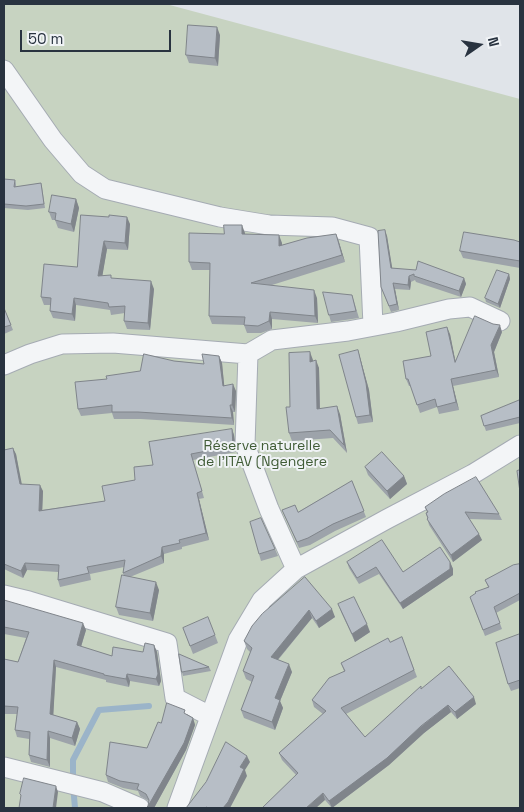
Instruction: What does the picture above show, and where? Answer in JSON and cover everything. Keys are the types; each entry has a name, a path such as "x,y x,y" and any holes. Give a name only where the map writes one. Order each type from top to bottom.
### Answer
{"street":[{"path":"4,70 53,140 82,174 105,189 220,217 269,225 332,227 343,232 368,238 373,325"},
{"path":"4,365 62,344 113,343 248,354 272,340 348,331 449,309 470,307 500,321"},
{"path":"248,354 245,445 269,509 296,569"},
{"path":"177,808 238,640 262,600 296,569 387,518 473,474 520,444"},
{"path":"4,595 167,643 176,698 210,716"},
{"path":"4,767 103,792 140,808"}],"green space":[{"name":"Réserve naturelle de l'ITAV (Ngengere","path":"4,4 166,4 520,99 520,808 4,808"}],"building":[{"path":"188,25 217,27 215,58 186,55"},
{"path":"4,179 15,180 14,187 41,183 44,204 26,206 4,204"},
{"path":"52,195 76,199 71,224 55,220 56,213 49,212"},
{"path":"81,215 127,217 125,243 104,241 98,276 111,275 111,278 151,281 148,323 124,321 125,306 109,307 108,303 74,298 72,314 50,311 51,298 41,297 44,264 77,267"},
{"path":"224,225 242,225 242,234 279,235 279,246 307,238 336,234 342,255 251,283 314,290 315,316 270,312 269,321 258,326 244,325 245,317 209,316 210,263 189,262 189,233 224,234"},
{"path":"385,230 391,268 416,270 418,261 464,278 459,291 414,276 414,274 409,276 408,285 393,283 397,304 389,306 381,287 378,231"},
{"path":"464,232 520,242 520,261 460,251"},
{"path":"497,270 509,274 498,304 485,298"},
{"path":"323,292 352,295 356,311 329,315"},
{"path":"4,308 11,325 4,327"},
{"path":"475,316 500,325 491,345 496,370 451,379 456,402 437,407 435,399 417,405 408,379 406,379 403,361 431,356 426,332 447,327 455,362"},
{"path":"358,350 366,383 370,415 356,417 339,355"},
{"path":"310,352 310,362 316,360 317,409 337,406 344,445 330,430 289,433 286,407 290,407 289,353"},
{"path":"144,354 174,361 204,364 202,354 219,356 223,386 233,384 232,405 230,405 232,418 112,412 112,405 78,409 75,382 107,379 106,376 140,371"},
{"path":"520,400 520,417 484,426 481,416"},
{"path":"232,429 233,446 191,454 202,491 197,493 206,533 179,540 180,543 162,547 161,556 123,573 125,560 87,567 89,573 58,580 59,565 25,563 21,571 4,564 4,450 13,448 20,484 40,485 39,511 105,501 102,486 135,480 134,467 153,465 149,442"},
{"path":"382,452 404,476 387,491 365,467"},
{"path":"520,470 520,492 517,471"},
{"path":"476,477 499,514 465,512 479,534 451,555 427,519 426,513 428,512 425,507 444,494"},
{"path":"352,481 364,511 297,542 282,510 295,505 298,512"},
{"path":"261,518 275,549 259,554 250,522"},
{"path":"382,540 403,572 440,547 450,562 450,569 400,603 376,567 357,578 347,562"},
{"path":"520,564 520,593 494,607 500,623 483,630 470,597 475,592 489,587 485,580 513,565"},
{"path":"122,575 156,582 150,613 116,607"},
{"path":"305,577 332,609 316,621 309,610 271,657 289,664 275,698 280,700 272,722 241,710 254,676 243,671 252,648 244,641 252,626 262,614"},
{"path":"354,597 367,624 352,634 338,604"},
{"path":"4,600 83,623 77,645 112,656 113,647 143,652 145,643 154,645 158,674 156,679 127,674 126,679 104,675 54,660 50,714 77,722 72,738 48,731 47,760 29,755 30,732 15,730 18,707 4,706 4,659 18,662 29,632 4,627"},
{"path":"208,617 215,635 190,646 183,628"},
{"path":"520,634 520,680 508,684 496,643"},
{"path":"402,637 414,670 341,708 365,737 421,686 421,689 449,666 474,697 455,712 448,705 421,726 387,758 329,801 323,793 306,808 262,808 298,773 279,753 326,711 312,700 329,678 345,671 341,663 388,638 390,642"},
{"path":"179,654 209,667 182,672"},
{"path":"167,703 185,710 184,713 193,718 184,743 146,808 149,800 146,794 137,789 139,784 120,781 106,775 110,742 147,748 158,722 161,723"},
{"path":"226,742 247,756 240,767 244,769 228,802 223,808 186,808 206,782"},
{"path":"24,778 56,786 53,808 19,808"}],"waterway":[{"path":"75,808 73,760 99,710 149,706"}]}
